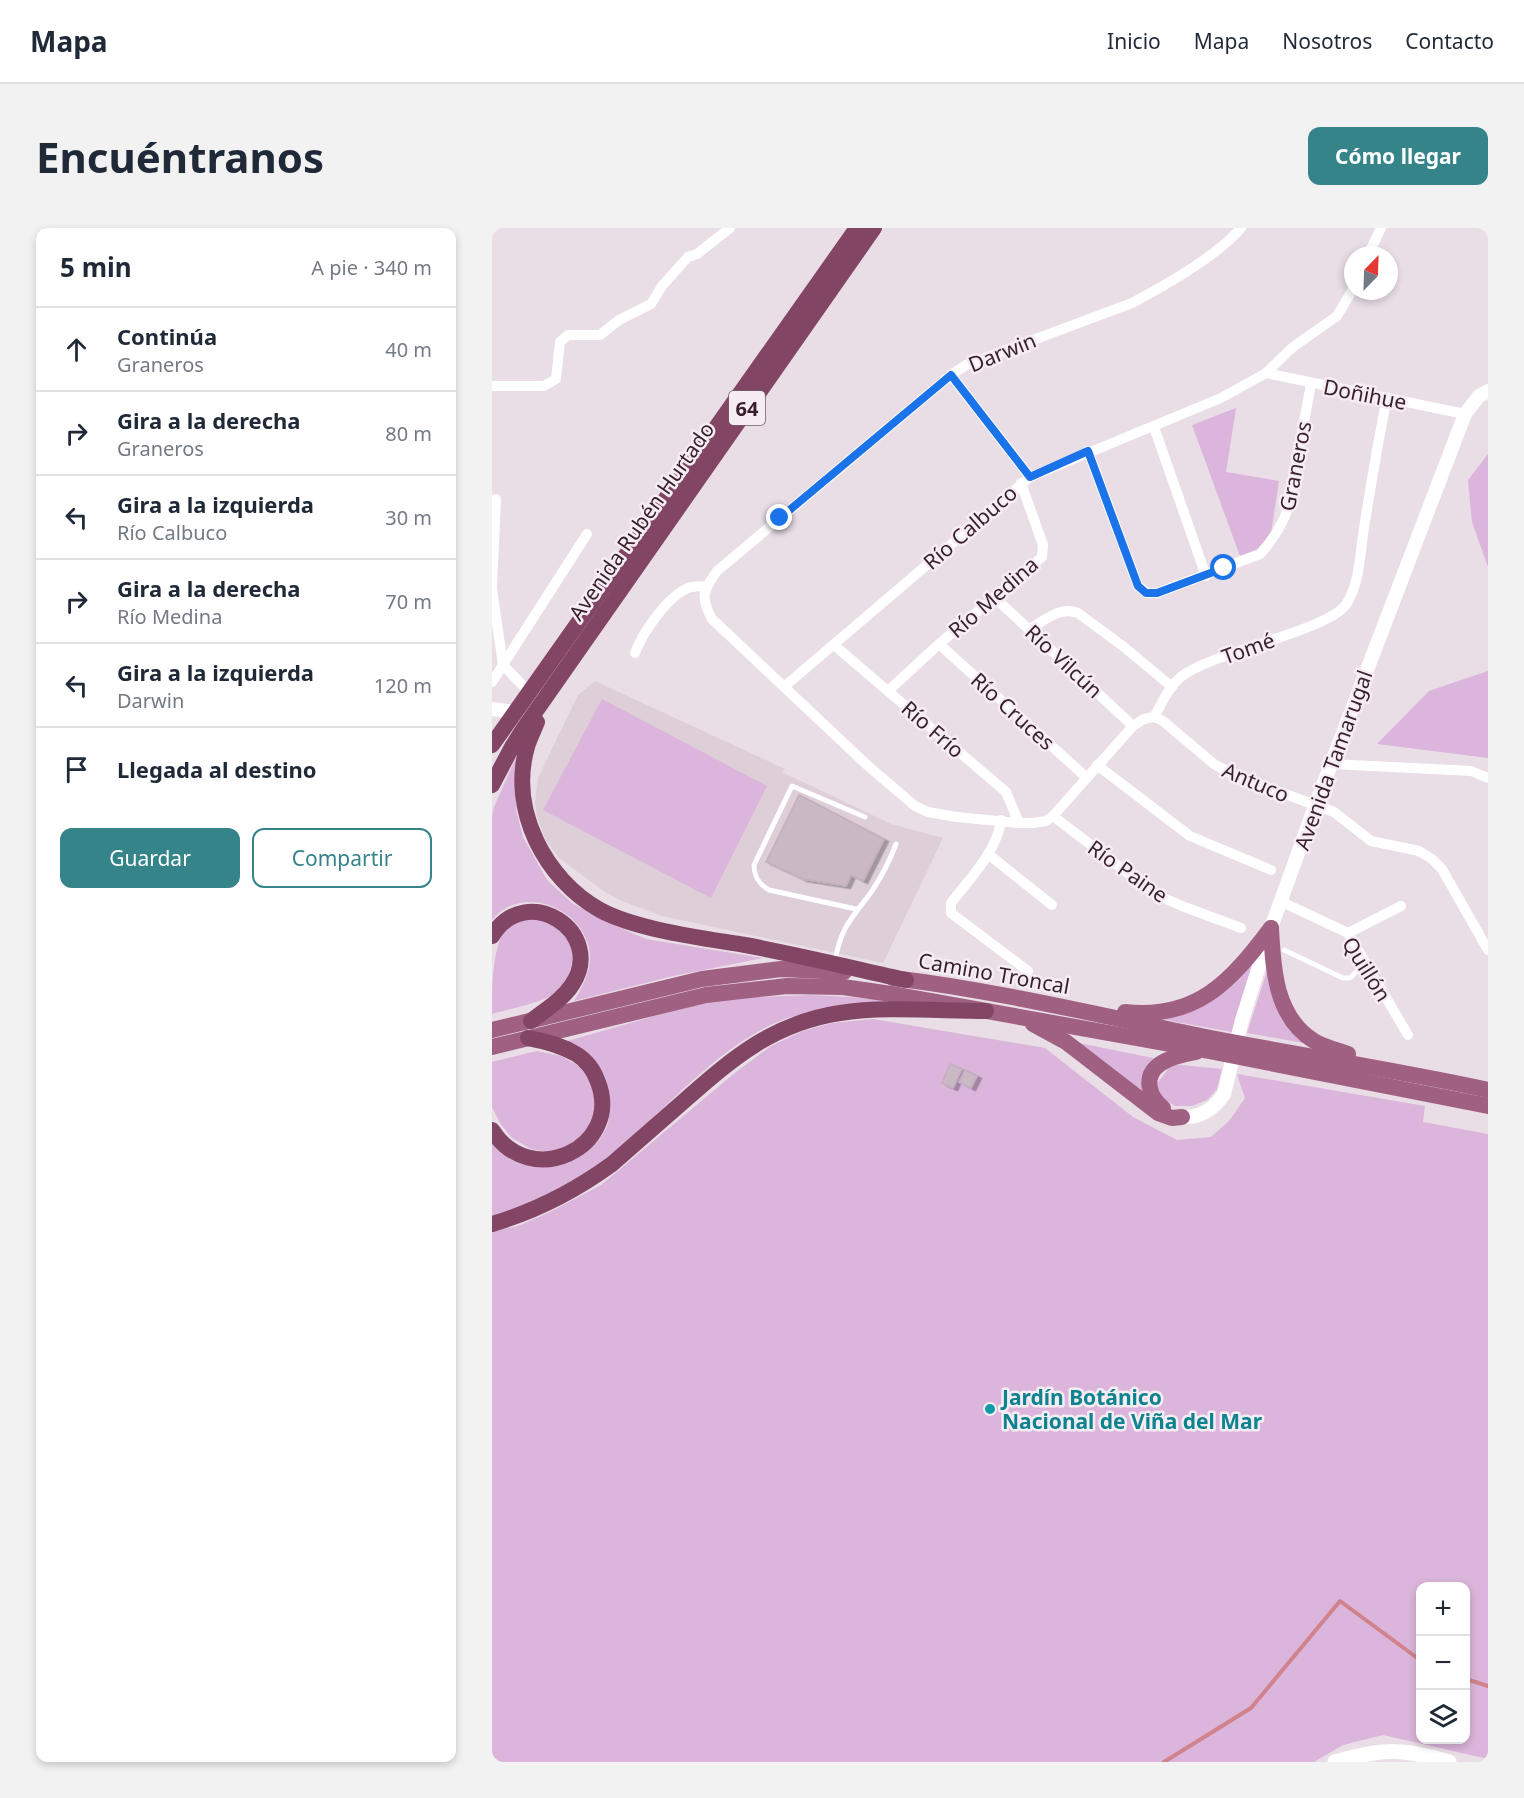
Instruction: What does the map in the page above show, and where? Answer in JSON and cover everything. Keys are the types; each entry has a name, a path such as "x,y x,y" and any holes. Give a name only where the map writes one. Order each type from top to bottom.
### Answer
{"highway":[{"name":"Avenida Rubén Hurtado","path":"492,745 857,228"},
{"name":"Avenida Rubén Hurtado","path":"492,785 512,747 874,228"},
{"path":"552,689 527,747 523,779 524,796 530,828 545,858 564,883 576,893 602,911 631,922 906,980"},
{"path":"492,936 504,921 530,911 548,914 571,930 576,938 580,957 572,984 530,1029 576,1054 591,1069 602,1098 596,1128 583,1145 566,1156 546,1160 525,1157 515,1153 499,1140 492,1130"},
{"path":"492,1224 550,1202 592,1178 612,1164 732,1059 784,1029 810,1020 850,1012 986,1011"}],"main road":[{"path":"1032,1002 1144,1014 1180,1008 1221,986 1243,966 1271,928"},
{"path":"1271,928 1273,966 1283,1003 1288,1015 1305,1034 1328,1047 1427,1077"},
{"name":"Camino Troncal","path":"499,1037 702,979 781,969 823,970 906,980 1032,1002 1212,1047"},
{"name":"Camino Troncal","path":"530,1029 706,995 787,986 870,990 1019,1017 1427,1077 1488,1090"},
{"path":"1019,1017 1066,1042 1158,1113 1172,1118 1182,1117"},
{"path":"1182,1117 1167,1111 1153,1099 1148,1086 1150,1077 1160,1064 1183,1054 1212,1047"},
{"name":"Camino Troncal","path":"1249,1052 1488,1106"},
{"path":"1335,1762 1362,1754 1391,1750 1419,1753 1449,1762"}],"street":[{"path":"492,386 544,386 556,379 560,342 564,338 568,335 600,335 619,320 651,304 662,286 688,257 697,254 730,228"},
{"name":"Darwin","path":"707,586 729,560 951,375 966,365 1132,303 1205,258 1241,228"},
{"path":"1372,246 1381,228"},
{"name":"Río Calbuco","path":"785,686 1026,480 1088,451 1154,427 1221,398 1266,373 1293,347 1337,316 1346,300"},
{"name":"Doñihue","path":"1266,373 1465,414"},
{"name":"Río Medina","path":"888,691 939,644 1042,557 1043,545 1026,480 951,375"},
{"name":"Graneros","path":"1088,451 1138,586 1146,593 1157,593 1260,554 1277,533 1288,508 1311,384"},
{"name":"Avenida Tamarugal","path":"1182,1117 1194,1118 1208,1111 1224,1094 1242,1020 1271,928 1367,667 1465,414 1479,396 1488,391"},
{"name":"Tomé","path":"1154,717 1172,687 1182,676 1206,663 1329,619 1346,606 1355,584 1387,398"},
{"path":"1154,427 1206,576"},
{"path":"496,499 492,587 503,665 529,692"},
{"path":"492,682 587,534"},
{"path":"635,652 649,624 681,592 690,587 707,586 704,604 712,619 875,772 915,806 928,812 957,817 1019,823 1040,822 1053,816 1133,726 1144,719 1154,717"},
{"name":"Río Vilcún","path":"994,597 1133,726"},
{"path":"1030,628 1061,610 1078,613 1172,687"},
{"name":"Río Cruces","path":"939,644 1087,778"},
{"name":"Río Frío","path":"834,645 1006,792 1019,823"},
{"path":"492,709 514,712"},
{"name":"Antuco","path":"1154,717 1163,721 1214,764 1234,775 1341,816 1371,841 1419,851 1432,859 1442,869 1488,950"},
{"path":"1332,764 1471,771 1488,777"},
{"path":"1097,765 1190,836 1271,870"},
{"name":"Río Paine","path":"1053,816 1155,894 1241,928"},
{"path":"1001,820 1000,832 988,854 951,903 949,909 951,913 1028,971"},
{"path":"988,854 1052,905"},
{"name":"Quillón","path":"1282,902 1348,933 1408,1035"},
{"path":"1348,933 1401,906"}],"lane":[{"path":"856,909 769,891 756,878 754,865 792,786 865,818"},
{"path":"835,964 839,941 856,909 878,882 896,844"},
{"path":"1284,950 1343,978 1350,978 1366,962"}],"shaded area":[{"path":"1236,408 1226,472 1279,481 1271,533 1259,549 1240,556 1192,425"},
{"path":"1488,454 1488,567 1472,522 1468,480"},
{"path":"1488,671 1488,758 1377,744 1429,691"},
{"path":"595,681 785,769 782,772 891,824 943,838 883,963 662,916 624,902 605,892 559,858 545,839 537,816 535,803 538,778 578,695"},
{"path":"602,699 767,786 711,898 543,810"},
{"path":"522,744 517,769 516,810 523,837 547,880 572,903 646,939 763,958 673,976 574,1001 587,976 590,955 583,933 574,921 562,911 533,902 518,903 504,909 492,920 492,816"},
{"path":"521,918 545,921 560,930 571,947 571,967 565,984 552,996 492,1014 497,948 505,929"},
{"path":"1253,963 1232,1032 1149,1017"},
{"path":"1269,965 1309,1044 1247,1033"},
{"path":"810,995 894,1001 818,1010 766,1027 716,1060 602,1162 549,1194 492,1218 492,1141 552,1164 564,1164 588,1151 601,1137 608,1123 607,1087 602,1071 593,1061 564,1042 693,1005 734,998"},
{"name":"Jardín Botánico Nacional de Viña del Mar","path":"873,1019 1045,1048 1133,1117 1177,1140 1211,1137 1229,1121 1245,1098 1237,1074 1425,1106 1423,1122 1488,1134 1488,1759 1422,1744 1470,1744 1470,1582 1416,1582 1416,1743 1383,1735 1343,1745 1314,1762 492,1762 492,1232 518,1226 601,1185 736,1072 771,1046 803,1031 832,1023"},
{"path":"1079,1043 1158,1059 1145,1094"},
{"path":"537,1051 561,1056 582,1068 595,1087 593,1126 575,1145 546,1152 531,1149 512,1138 500,1123 492,1107 492,1062"},
{"path":"1172,1064 1222,1069 1217,1089 1207,1100 1192,1106 1175,1106 1158,1095 1156,1085"}],"building":[{"path":"799,795 884,839 863,881 851,875 846,886 803,879 766,862"},
{"path":"950,1064 962,1069 953,1088 942,1083"},
{"path":"965,1070 977,1076 971,1088 959,1082"}],"waterway":[{"path":"1164,1762 1251,1708 1340,1601 1416,1657"},
{"path":"1470,1680 1488,1686"}],"place":[{"name":"Jardín Botánico Nacional de Viña del Mar","path":"990,1409"}],"route":[{"path":"780,518 951,375 1030,477 1088,451 1138,586 1146,593 1157,593 1224,568"}]}
